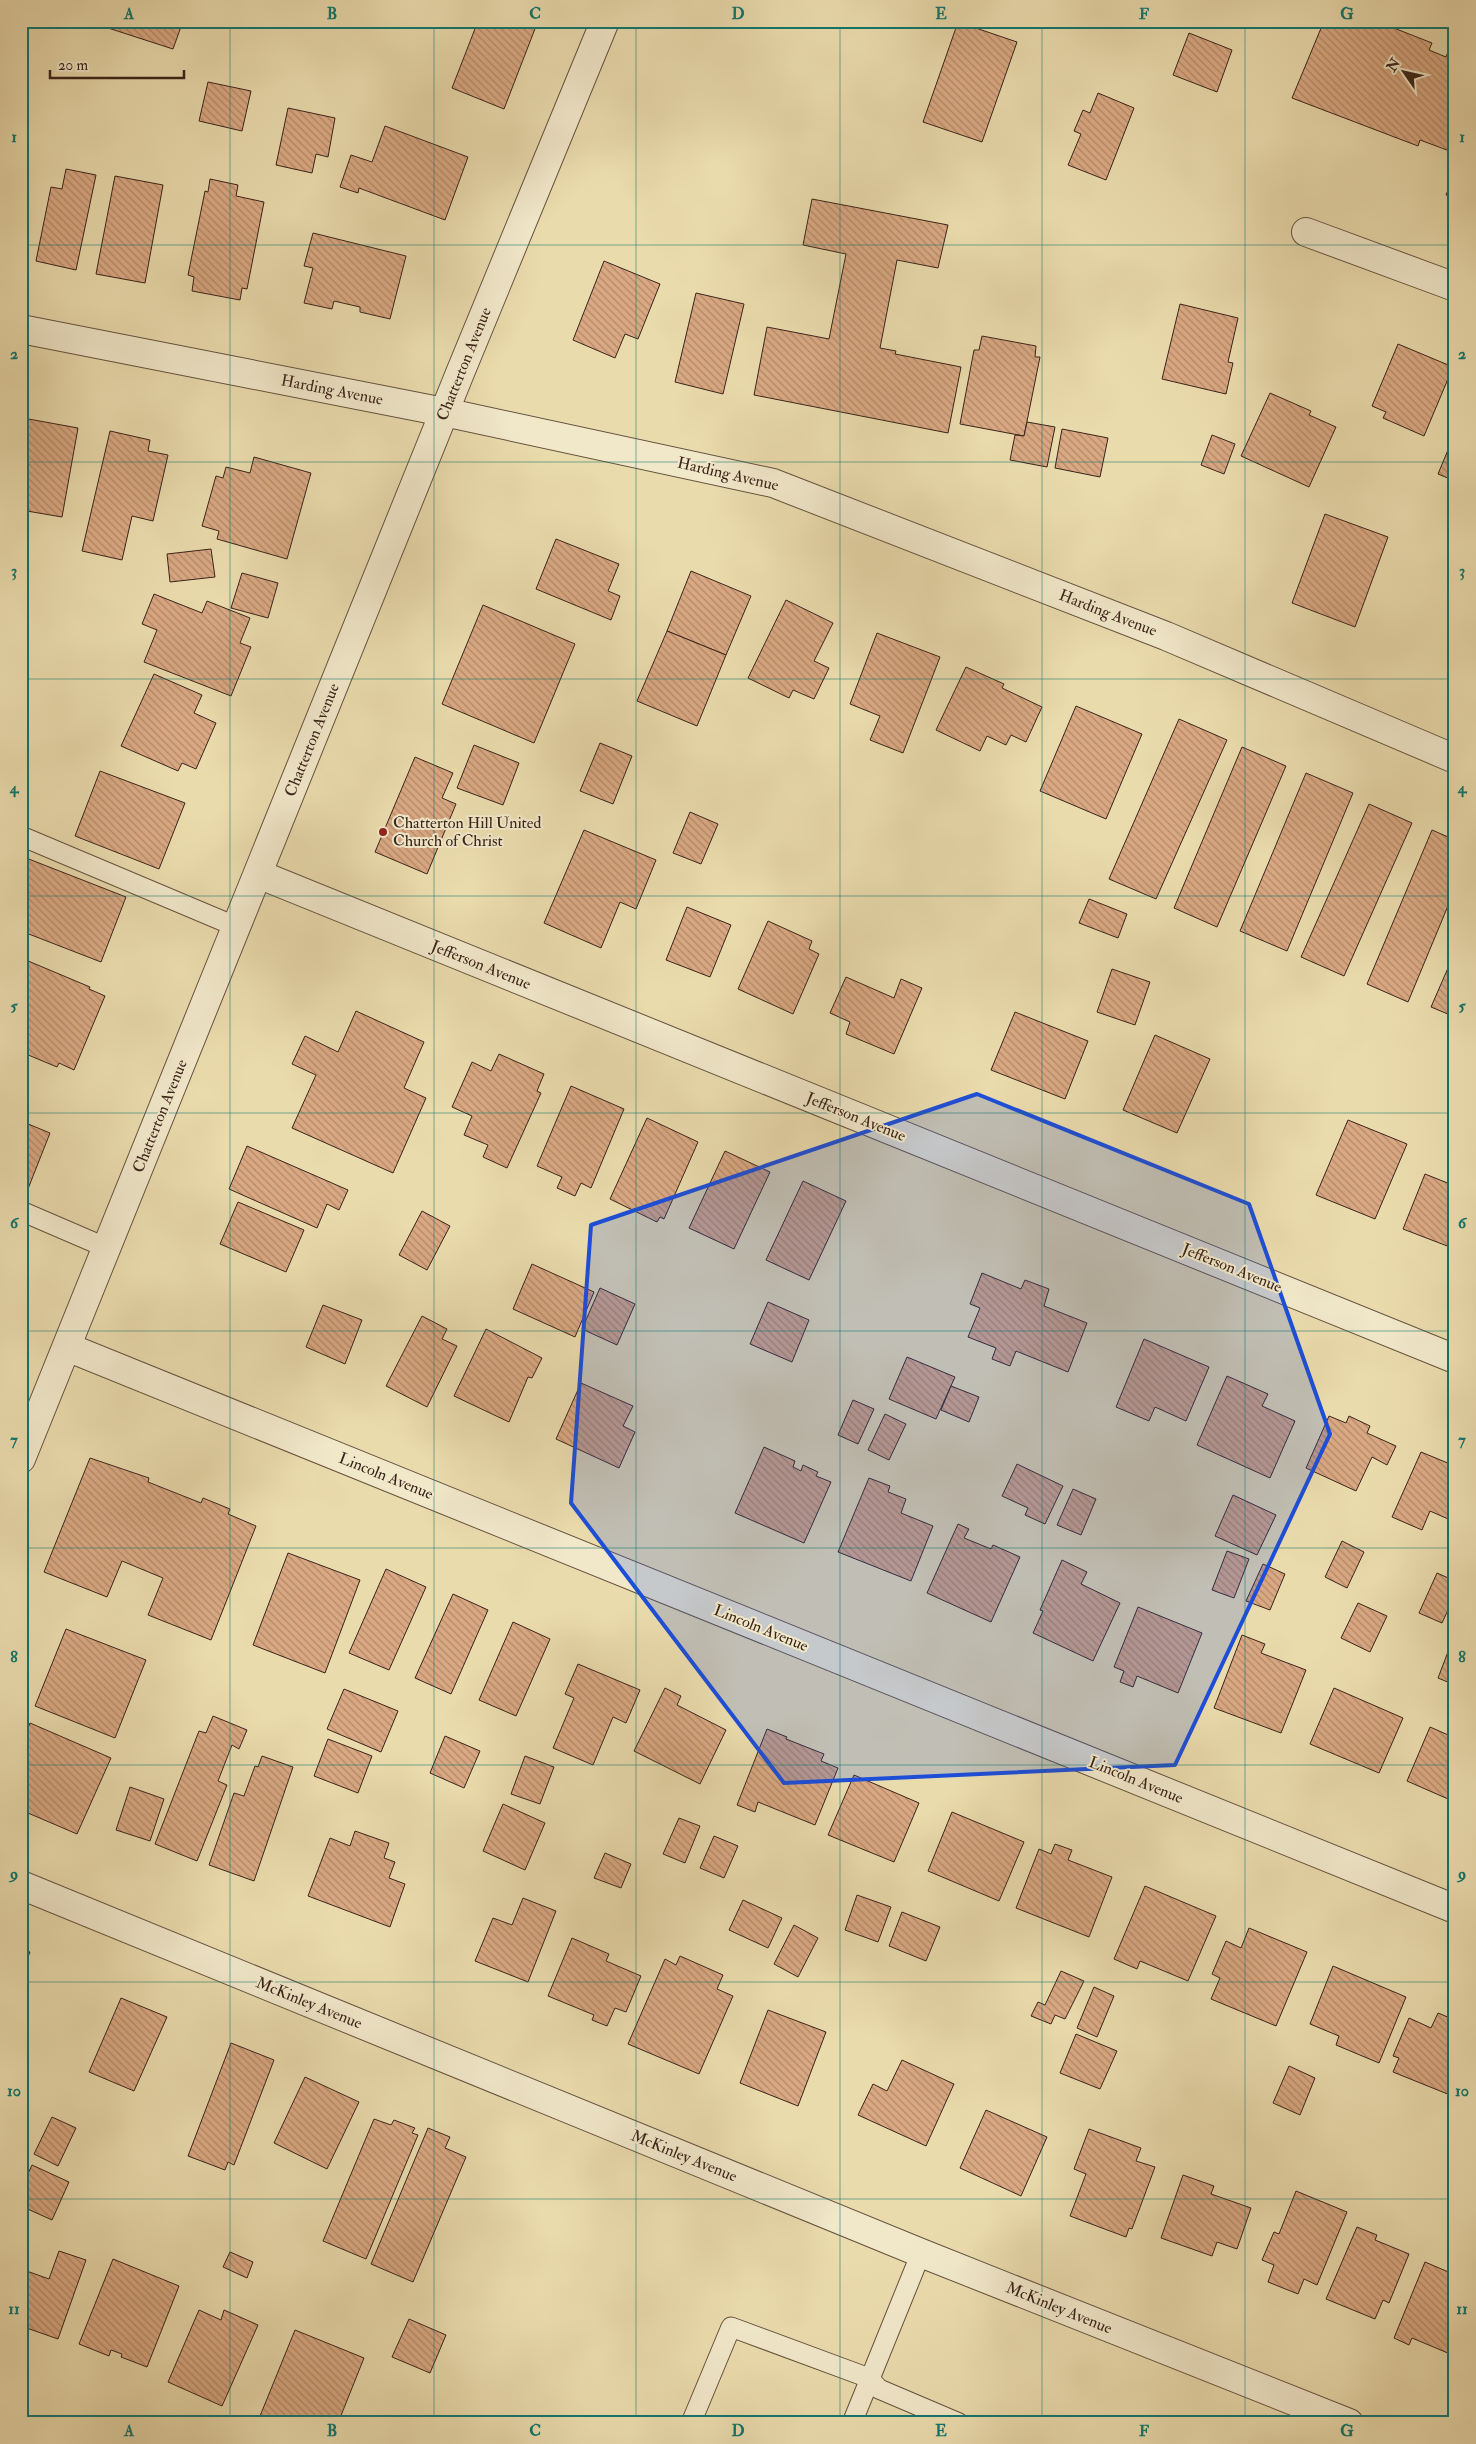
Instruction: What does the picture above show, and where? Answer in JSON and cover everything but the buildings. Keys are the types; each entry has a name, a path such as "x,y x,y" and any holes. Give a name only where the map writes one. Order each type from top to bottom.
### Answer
{"street":[{"name":"Chatterton Avenue","path":"21,1459 604,21"},
{"path":"1306,232 1455,287"},
{"name":"Harding Avenue","path":"21,329 444,412 773,483 1166,636 1455,759"},
{"name":"Jefferson Avenue","path":"258,874 1455,1359"},
{"name":"Lincoln Avenue","path":"67,1347 1455,1909"},
{"name":"McKinley Avenue","path":"21,1885 921,2253 1349,2423"}],"lane":[{"path":"21,836 236,927"},
{"path":"21,1211 107,1248"},
{"path":"852,2423 921,2253"},
{"path":"691,2423 732,2327 869,2378 879,2389 958,2423"}],"highlighted area":[{"path":"977,1094 1249,1204 1330,1434 1175,1765 784,1783 571,1503 591,1225"}],"place":[{"name":"Chatterton Hill United Church of Christ","path":"383,832"}]}
